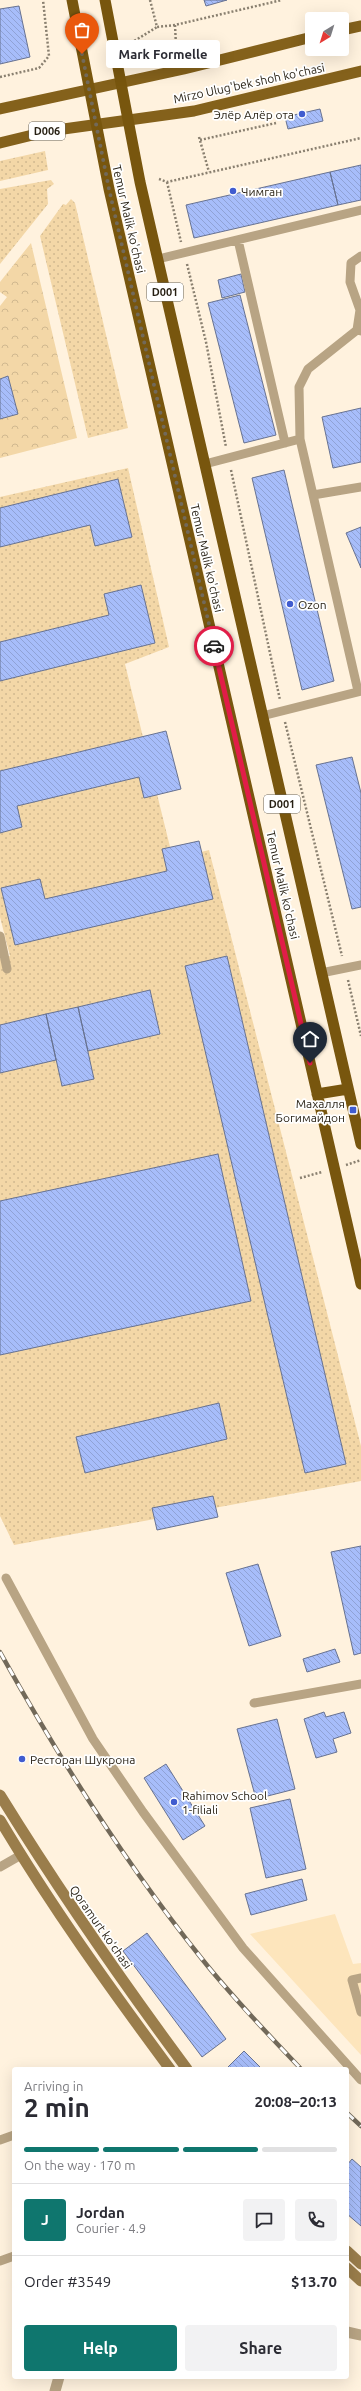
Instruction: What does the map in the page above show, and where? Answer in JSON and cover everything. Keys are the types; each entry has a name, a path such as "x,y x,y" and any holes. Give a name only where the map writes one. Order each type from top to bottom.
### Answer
{"highway":[{"name":"Temur Malik ko'chasi","path":"72,0 114,211 317,1094 356,1242 361,1284"},
{"name":"Temur Malik ko'chasi","path":"105,0 128,120 158,260 361,1144"},
{"path":"317,1094 348,1089"}],"main road":[{"path":"349,29 361,26"},
{"path":"0,109 121,83 305,39"},
{"name":"Mirzo Ulug'bek shoh ko'chasi","path":"0,143 49,131 194,111 361,71"},
{"name":"Qoramurt koʻchasi","path":"0,1795 51,1877 131,1993 186,2067"},
{"path":"0,1820 21,1855 106,1982 169,2067"},
{"path":"349,2253 361,2264"},
{"path":"349,2270 361,2281"}],"street":[{"path":"349,2332 361,2335"},
{"path":"54,2391 58,2379"}],"lane":[{"path":"158,260 361,210"},
{"path":"238,240 285,443"},
{"path":"262,716 360,691 300,439 298,387 308,369 359,330 360,310 350,282 352,263 361,256"},
{"path":"205,464 300,439"},
{"path":"313,495 361,487"},
{"path":"0,936 7,969"},
{"path":"321,972 361,965"},
{"path":"6,1578 93,1739 143,1812 242,1948 361,2080"},
{"path":"254,1703 361,1684"},
{"path":"0,1867 21,1855"},
{"path":"357,1979 361,2012"},
{"path":"0,2140 12,2136"},
{"path":"0,2262 12,2257"}],"path":[{"path":"0,77 38,68 49,56 43,0"},
{"path":"150,0 157,27"},
{"path":"131,43 157,27 175,25 282,0"},
{"path":"175,25 176,46"},
{"path":"200,140 276,123"},
{"path":"199,137 209,172"},
{"path":"159,179 167,182 361,138"},
{"path":"167,182 206,342 228,458 282,711 361,1036"}],"shaded area":[{"path":"335,1914 353,1964 361,1963 361,2055 250,1934"}],"green space":[{"path":"45,151 48,170 0,181 0,161"},
{"path":"51,180 54,184 47,189 48,204 0,264 0,189"},
{"path":"71,199 75,203 128,428 88,438 40,236 63,204 66,205"},
{"path":"31,243 77,438 0,458 0,306 7,297 0,292 0,282"},
{"path":"128,468 169,647 125,664 173,859 209,850 361,1446 361,1481 14,1545 0,1516 0,959 10,956 0,917 0,497"}],"building":[{"path":"204,0 227,0 206,6"},
{"path":"19,6 30,57 0,64 0,9"},
{"path":"320,109 323,121 288,129 285,117"},
{"path":"361,165 361,200 338,205 330,172"},
{"path":"330,172 338,205 194,238 186,205"},
{"path":"241,274 245,292 222,298 218,280"},
{"path":"240,295 276,435 244,443 208,303"},
{"path":"8,376 18,414 0,419 0,379"},
{"path":"361,408 361,462 333,468 322,417"},
{"path":"284,470 334,681 302,690 252,478"},
{"path":"118,479 132,537 95,546 90,525 0,547 0,508"},
{"path":"361,527 361,568 346,533"},
{"path":"141,585 155,643 0,681 0,642 109,615 104,594"},
{"path":"166,731 181,789 144,798 139,777 17,806 22,827 0,833 0,771"},
{"path":"352,757 361,793 361,907 352,909 316,765"},
{"path":"199,841 213,899 15,945 1,888 40,879 45,899 167,871 162,849"},
{"path":"227,956 346,1464 305,1473 185,966"},
{"path":"150,990 160,1034 88,1051 78,1007"},
{"path":"78,1007 94,1079 62,1086 46,1014"},
{"path":"46,1014 56,1060 0,1073 0,1025"},
{"path":"218,1154 251,1301 0,1355 0,1201"},
{"path":"219,1403 227,1439 85,1473 76,1437"},
{"path":"213,1496 218,1517 157,1530 152,1508"},
{"path":"361,1546 361,1653 354,1655 331,1552"},
{"path":"258,1564 281,1636 249,1646 226,1573"},
{"path":"335,1649 340,1662 307,1672 303,1659"},
{"path":"324,1712 326,1717 344,1712 351,1733 333,1739 337,1752 316,1758 304,1719"},
{"path":"277,1719 295,1789 256,1799 237,1729"},
{"name":"Rahimov School 1-filiali","path":"166,1764 205,1826 183,1840 144,1778"},
{"path":"290,1799 306,1869 266,1878 250,1808"},
{"path":"302,1879 307,1900 251,1915 245,1894"},
{"path":"147,1933 226,2039 202,2057 123,1951"},
{"path":"244,2051 260,2067 228,2067"},
{"path":"352,2159 361,2167 361,2226 349,2216 349,2163"}],"railway":[{"path":"0,1652 70,1771 146,1886 226,1988 299,2067"},
{"path":"349,2115 361,2126"}],"way so far":[{"path":"82,54 109,189 214,646"}],"place":[{"name":"Mark Formelle","path":"82,54"},
{"name":"Элёр Алёр ота","path":"302,114"},
{"name":"Чимган","path":"233,191"},
{"name":"Ozon","path":"290,604"},
{"name":"Махалля Богимайдон","path":"353,1110"},
{"name":"Ресторан Шукрона","path":"22,1759"},
{"name":"Rahimov School 1-filiali","path":"174,1802"}],"route":[{"path":"214,646 310,1063"}]}
